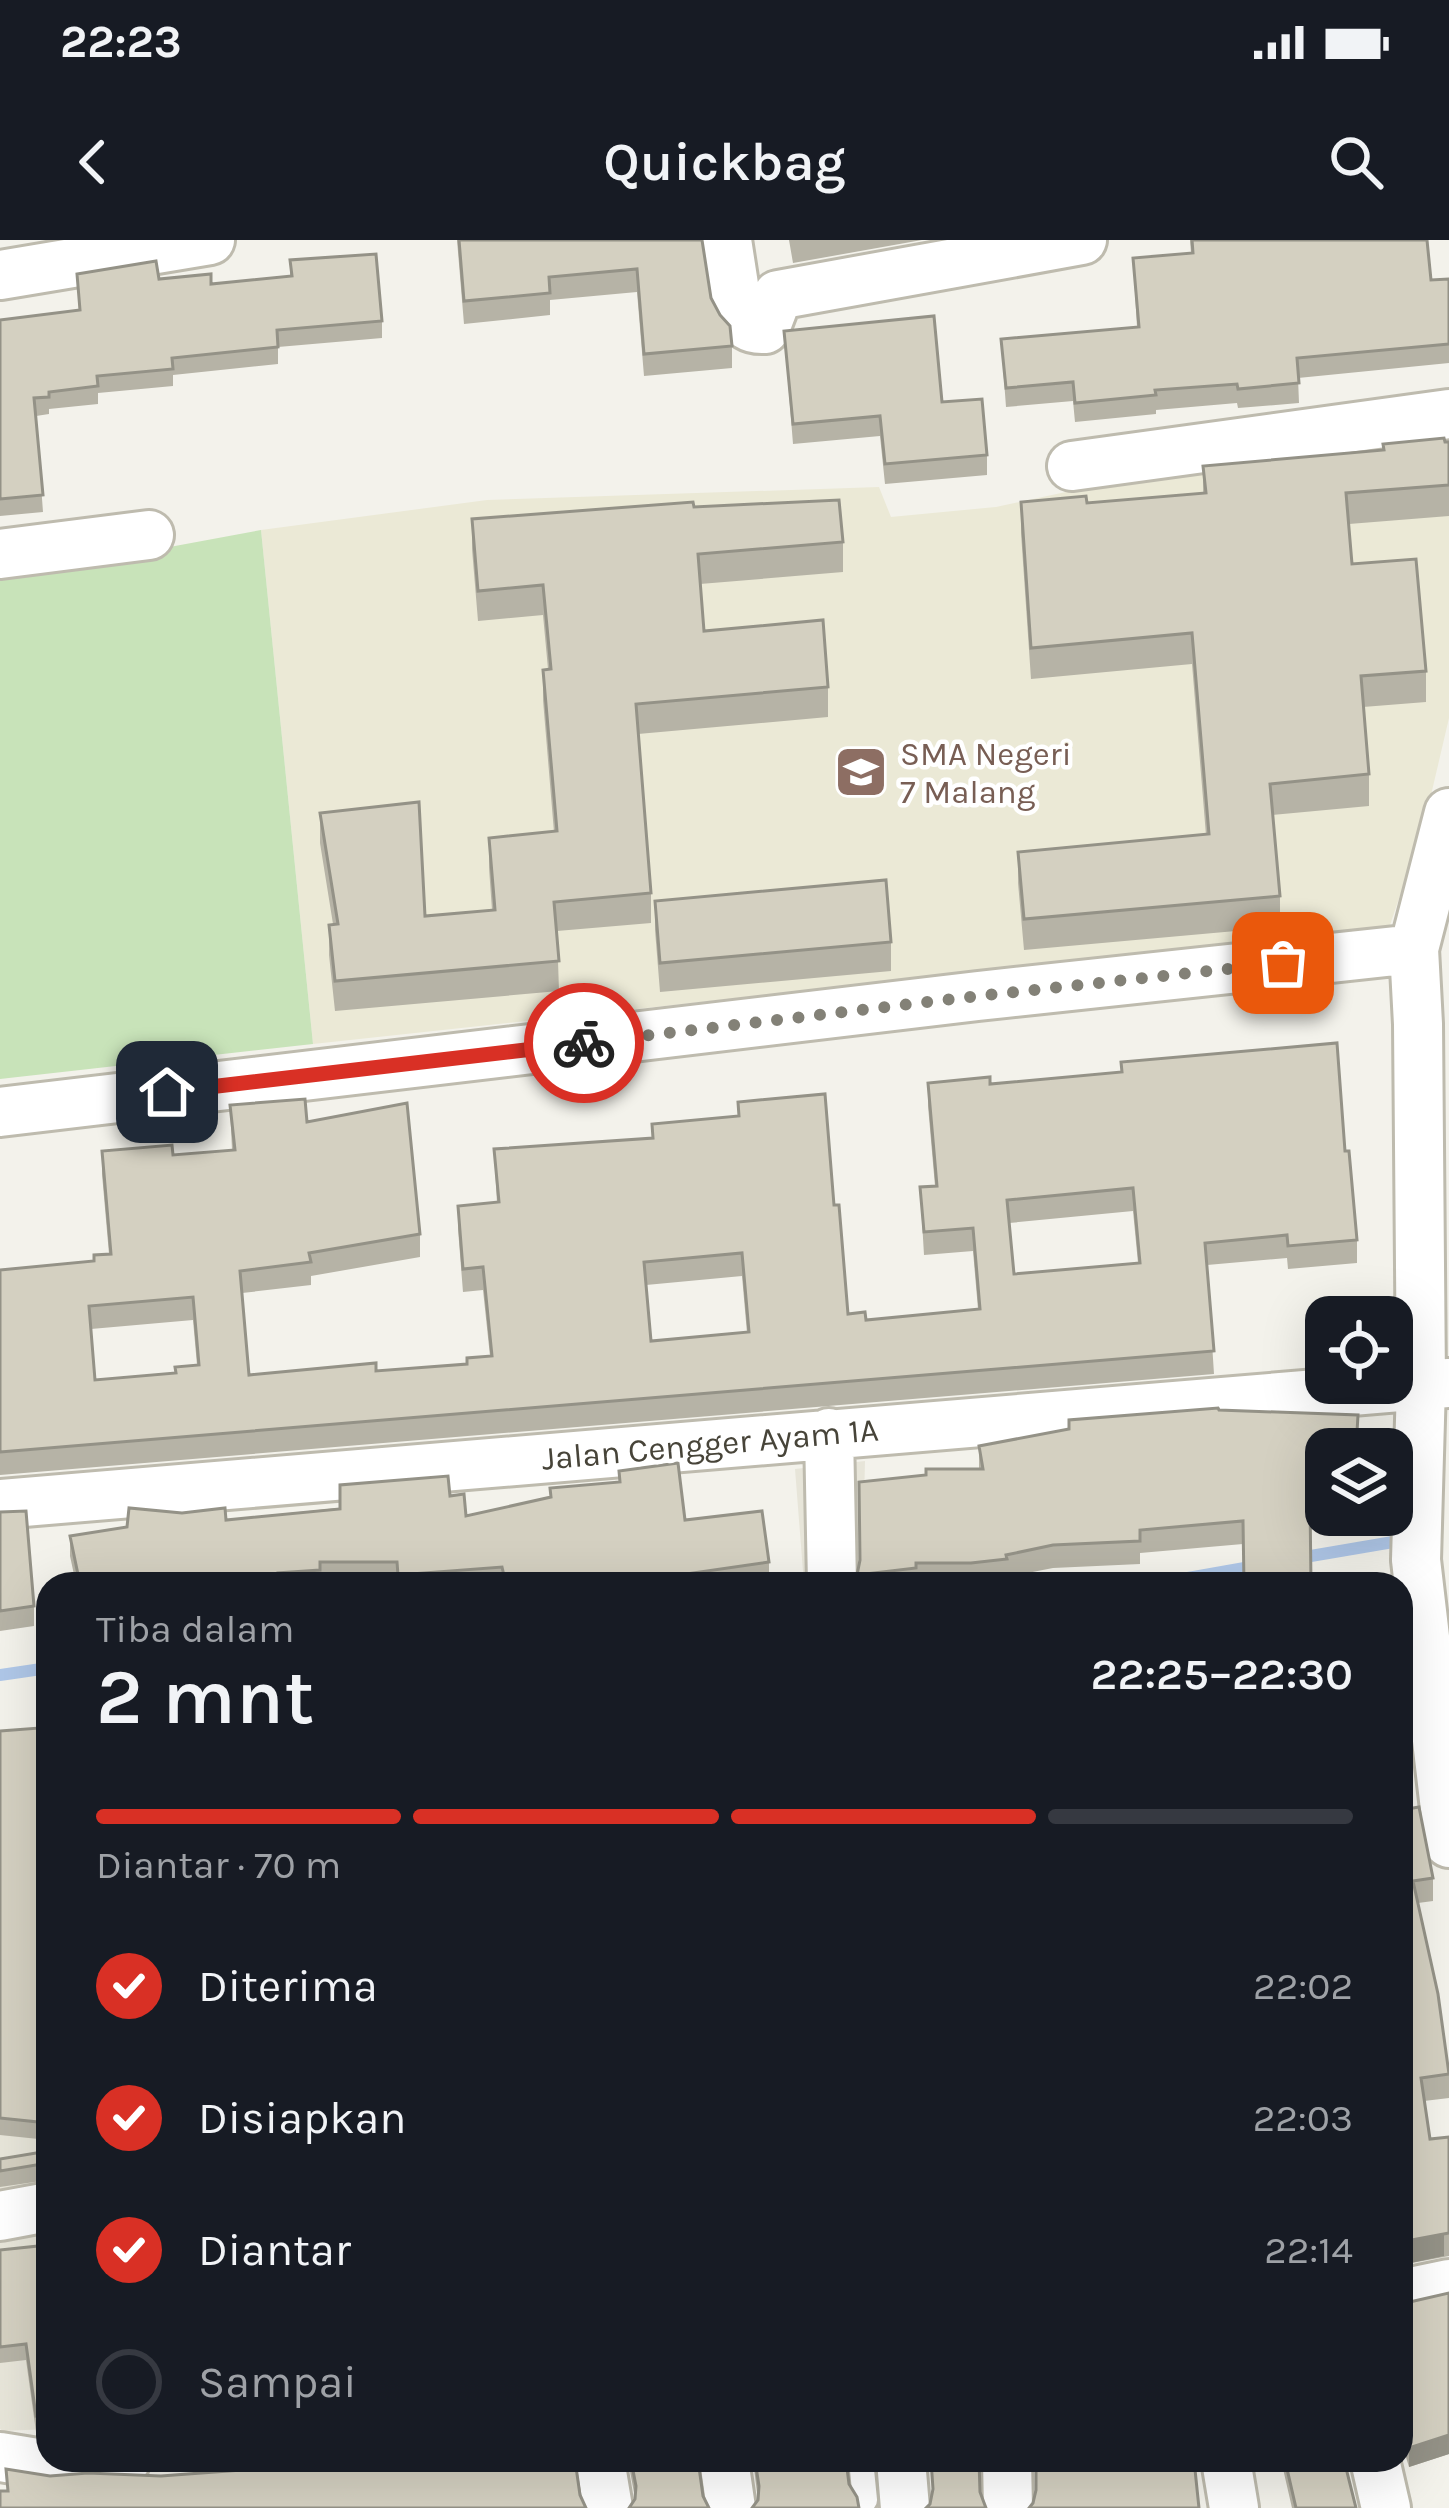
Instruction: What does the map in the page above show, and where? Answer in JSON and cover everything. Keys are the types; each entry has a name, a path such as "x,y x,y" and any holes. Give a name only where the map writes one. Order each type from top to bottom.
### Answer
{"street":[{"path":"0,275 210,240"},
{"path":"727,240 738,311 755,330 765,329 778,295 1082,240"},
{"path":"1072,466 1449,415"},
{"path":"0,554 149,535"},
{"path":"1449,813 1414,949 1418,1024 1433,1122 1435,1384 1416,1560 1440,1704 1449,1843"},
{"path":"0,1112 1414,949"},
{"name":"Jalan Cengger Ayam 1A","path":"0,1504 1435,1384"},
{"path":"829,1433 832,1572"},
{"path":"0,2216 36,2209"},
{"path":"1413,2292 1449,2284"},
{"path":"0,2457 51,2486 91,2472"},
{"path":"602,2472 608,2508"},
{"path":"726,2472 731,2508"},
{"path":"885,2504 897,2472"},
{"path":"1007,2472 1008,2508"},
{"path":"1228,2472 1234,2508"},
{"path":"1378,2472 1386,2508"}],"lane":[{"path":"868,2472 885,2504"}],"shaded area":[{"name":"SMA Negeri 7 Malang","path":"1449,443 1449,718 1424,825 1390,925 1365,937 943,976 313,1044 261,530 487,500 879,487 891,517 996,507 1163,471"},
{"path":"865,1461 862,1572 803,1572 795,1469"},
{"path":"0,2077 36,2096 36,2430 0,2429"}],"green space":[{"path":"261,530 313,1044 0,1079 0,572 94,561"}],"building":[{"path":"459,240 702,240 711,298 730,326 732,346 644,354 637,269 549,277 550,293 464,301"},
{"path":"1192,240 1427,240 1431,280 1449,279 1449,344 1297,358 1299,383 1155,390 1156,395 1075,403 1073,382 1006,388 1001,339 1139,327 1133,258 1193,253"},
{"path":"376,254 382,321 277,330 278,347 172,358 173,369 97,376 98,386 34,398 43,495 0,499 0,320 80,310 77,274 156,261 159,279 211,274 211,284 292,276 290,260"},
{"path":"934,316 942,402 982,399 987,455 885,464 880,416 793,424 784,331"},
{"path":"1444,438 1449,442 1449,485 1346,493 1352,564 1416,559 1426,671 1361,676 1369,774 1270,784 1280,896 1024,919 1018,852 1209,834 1192,633 1031,648 1021,502 1086,496 1087,503 1206,493 1203,466 1384,450 1383,444"},
{"path":"839,500 843,542 698,554 704,631 823,620 828,687 636,704 651,893 554,902 559,961 335,981 329,925 338,924 320,813 419,802 425,916 495,910 489,838 557,831 543,670 551,669 543,585 478,591 472,519 693,502 694,507"},
{"path":"886,880 891,942 660,963 655,901"},
{"path":"1337,1043 1357,1240 1288,1246 1287,1235 1205,1243 1214,1351 0,1452 0,1270 94,1261 94,1255 111,1254 102,1151 172,1145 173,1155 235,1150 230,1105 305,1099 307,1122 407,1103 420,1234 309,1253 311,1262 240,1271 249,1375 376,1363 376,1371 467,1364 467,1358 492,1356 483,1267 463,1269 458,1206 499,1202 494,1149 653,1138 652,1124 739,1116 738,1102 825,1094 848,1314 865,1312 866,1320 980,1309 973,1228 924,1232 920,1187 937,1186 928,1083 990,1077 990,1084 1122,1072 1121,1062","holes":["1133,1188 1140,1263 1014,1274 1007,1200","742,1253 749,1332 651,1341 644,1262","193,1297 199,1365 175,1367 176,1373 95,1380 89,1306"]},
{"path":"1218,1408 1358,1415 1357,1428 1305,1428 1305,1536 1310,1536 1311,1572 1244,1572 1243,1521 1140,1530 1140,1541 1053,1545 1006,1555 1007,1559 916,1563 916,1568 858,1572 859,1482 926,1475 926,1469 983,1469 979,1446 1069,1429 1069,1420"},
{"path":"678,1463 685,1520 762,1511 769,1562 700,1572 503,1572 502,1567 398,1572 397,1562 320,1562 320,1570 292,1572 78,1572 70,1536 127,1527 129,1508 182,1513 225,1508 226,1520 340,1509 340,1485 448,1476 450,1496 464,1494 466,1516 551,1497 550,1488 620,1482 619,1471"},
{"path":"26,1511 34,1606 0,1611 0,1512"},
{"path":"36,1728 36,2122 0,2118 0,1731"},
{"path":"1419,1807 1433,1878 1413,1881 1413,1808"},
{"path":"1413,1881 1438,1994 1449,2074 1421,2078 1430,2139 1449,2137 1449,2233 1413,2240"},
{"path":"36,2153 36,2165 0,2171 0,2159"},
{"path":"36,2246 36,2416 26,2344 0,2347 0,2250"},
{"path":"1449,2293 1449,2435 1413,2447 1413,2301"},
{"path":"6,2469 50,2476 577,2472 586,2508 0,2508 0,2491 8,2491"},
{"path":"633,2472 700,2472 709,2508 629,2508 636,2486"},
{"path":"757,2472 848,2472 859,2508 752,2508 759,2486"},
{"path":"932,2472 979,2472 986,2508 926,2508 933,2489"},
{"path":"1036,2472 1195,2472 1199,2508 1029,2508"},
{"path":"1288,2472 1347,2472 1356,2508 1296,2508"}],"waterway":[{"path":"1299,1558 1393,1542"},
{"path":"1222,1572 1256,1566"},
{"path":"0,1675 36,1670"}],"way so far":[{"path":"584,1043 1283,963"}],"place":[{"name":"SMA Negeri 7 Malang","path":"861,772"}],"route":[{"path":"167,1092 584,1043"}]}
